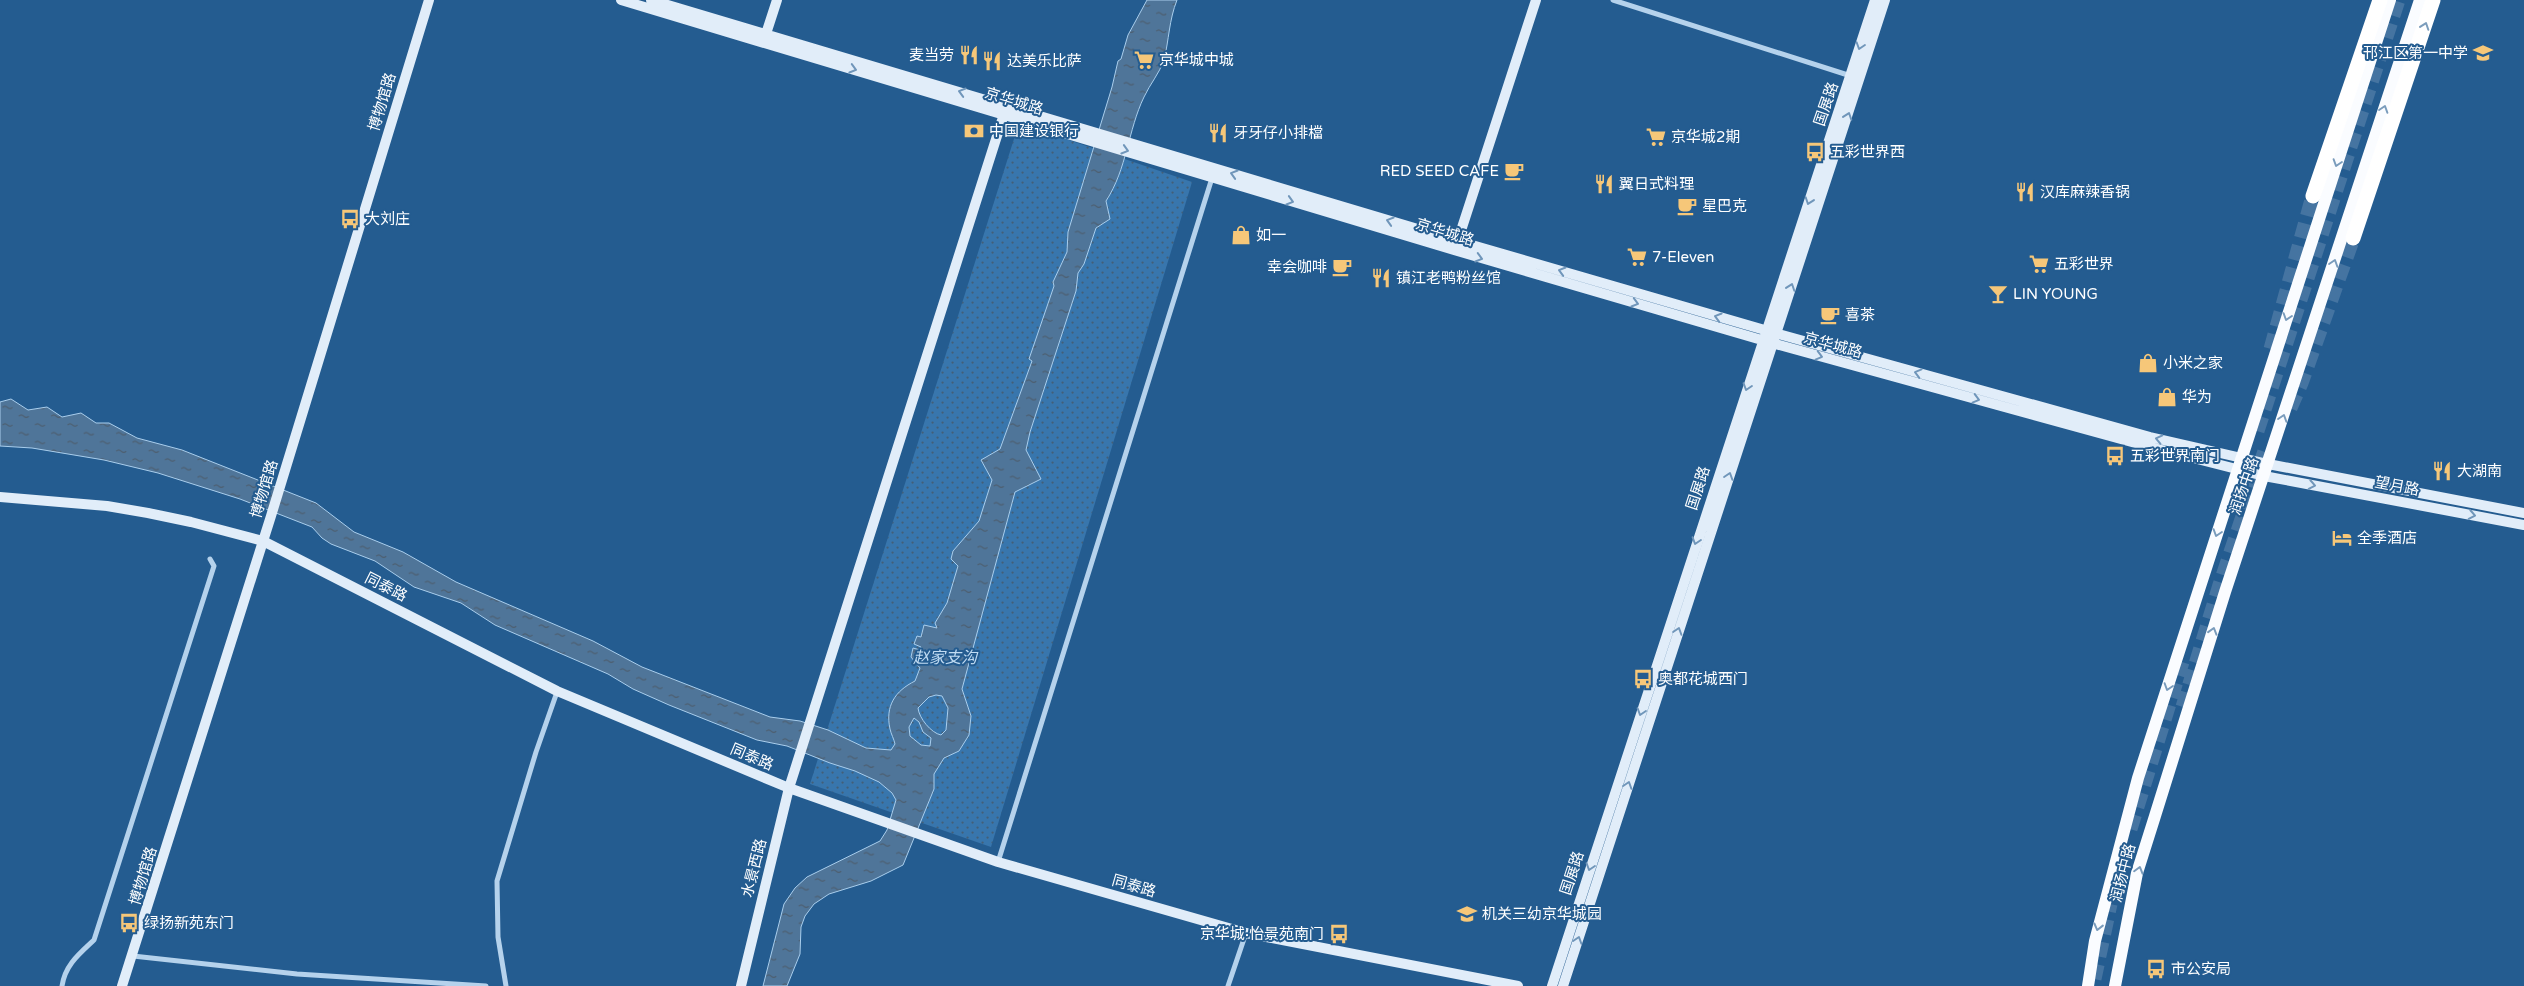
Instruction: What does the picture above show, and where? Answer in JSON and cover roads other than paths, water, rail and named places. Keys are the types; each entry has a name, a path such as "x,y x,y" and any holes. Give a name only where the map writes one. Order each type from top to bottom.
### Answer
{"highway":[{"path":"2312,196 2380,0"},
{"path":"2354,238 2433,0"}],"main road":[{"name":"润扬中路","path":"2088,986 2095,941 2136,788 2390,0"},
{"name":"润扬中路","path":"2115,986 2137,874 2222,602 2420,0"}],"street":[{"name":"博物馆路","path":"122,986 271,516 429,0"},
{"name":"京华城路","path":"622,0 765,39 1456,246 1768,337 2266,470"},
{"name":"京华城路","path":"651,0 765,39 1004,114 1074,130"},
{"path":"765,39 777,0"},
{"path":"1456,246 1536,0"},
{"path":"1613,0 1856,78"},
{"name":"国展路","path":"1856,78 1875,0"},
{"name":"国展路","path":"1552,986 1768,337 1856,78 1886,0"},
{"name":"水景西路","path":"741,986 790,788 1004,114"},
{"name":"京华城路","path":"1144,152 1212,178 1456,246"},
{"path":"998,862 1212,178"},
{"name":"国展路","path":"1563,986 1768,337"},
{"name":"望月路","path":"2266,470 2524,513"},
{"name":"望月路","path":"2266,470 2524,525"},
{"name":"同泰路","path":"0,497 115,508 191,522 263,541 557,691 790,788 935,842 998,862 1246,933 1518,986"},
{"path":"62,986 64,974 71,961 94,940 214,566 210,559"},
{"path":"506,986 498,937 497,881 536,752 557,691"},
{"path":"1228,986 1246,933"},
{"path":"133,956 297,974 486,986"}],"water":[{"name":"赵家支沟","path":"1147,0 1177,0 1172,15 1164,60 1146,92 1134,123 1119,176 1106,201 1110,219 1096,228 1084,264 1078,273 1076,291 1030,432 1026,450 1041,479 1015,492 962,689 971,716 969,735 959,751 944,758 934,774 934,789 903,865 871,881 829,894 814,904 805,916 801,927 800,954 787,986 763,986 784,904 795,888 807,877 880,841 887,830 896,800 892,793 879,782 787,746 757,740 669,705 633,689 608,674 495,625 461,603 414,587 375,561 331,544 322,538 312,527 240,499 158,473 104,460 32,448 0,446 0,402 11,399 28,410 47,407 62,417 81,413 96,423 109,423 137,438 182,450 316,503 354,532 403,552 456,582 593,641 642,667 770,717 800,721 828,730 866,748 891,750 895,744 890,731 890,706 902,689 915,681 920,668 911,657 913,648 920,650 921,647 914,644 917,636 921,637 924,625 937,628 935,623 947,603 958,566 951,559 953,551 979,521 992,480 981,460 1000,449 1032,361 1029,359 1054,286 1053,282 1067,252 1068,232 1112,87 1118,61 1121,59 1128,35","holes":["942,696 948,708 946,730 941,735 937,734 926,724 918,708 929,697","914,718 919,722 923,732 931,738 930,746 921,745 910,736 909,727"]}],"tunnel":[{"path":"2257,431 2398,0"},
{"path":"2271,349 2313,196"},
{"path":"2290,408 2301,383 2353,238"},
{"path":"2183,707 2220,585 2266,448"},
{"path":"2130,829 2182,662"},
{"path":"2094,979 2110,904"}],"place":[{"name":"邗江区第一中学","path":"2483,53"},
{"name":"麦当劳","path":"969,55"},
{"name":"京华城中城","path":"1144,60"},
{"name":"达美乐比萨","path":"992,61"},
{"name":"中国建设银行","path":"974,131"},
{"name":"牙牙仔小排檔","path":"1218,133"},
{"name":"京华城2期","path":"1656,137"},
{"name":"五彩世界西","path":"1815,152"},
{"name":"RED SEED CAFE","path":"1514,171"},
{"name":"翼日式料理","path":"1604,184"},
{"name":"汉库麻辣香锅","path":"2025,192"},
{"name":"星巴克","path":"1687,206"},
{"name":"大刘庄","path":"350,219"},
{"name":"如一","path":"1241,235"},
{"name":"7-Eleven","path":"1637,257"},
{"name":"五彩世界","path":"2039,264"},
{"name":"幸会咖啡","path":"1342,267"},
{"name":"镇江老鸭粉丝馆","path":"1381,278"},
{"name":"LIN YOUNG","path":"1998,294"},
{"name":"喜茶","path":"1830,315"},
{"name":"小米之家","path":"2148,363"},
{"name":"华为","path":"2167,397"},
{"name":"五彩世界南门","path":"2115,456"},
{"name":"大湖南","path":"2442,471"},
{"name":"全季酒店","path":"2342,538"},
{"name":"奥都花城西门","path":"1643,679"},
{"name":"机关三幼京华城园","path":"1467,914"},
{"name":"绿扬新苑东门","path":"129,923"},
{"name":"京华城·怡景苑南门","path":"1339,934"},
{"name":"市公安局","path":"2156,969"}]}
